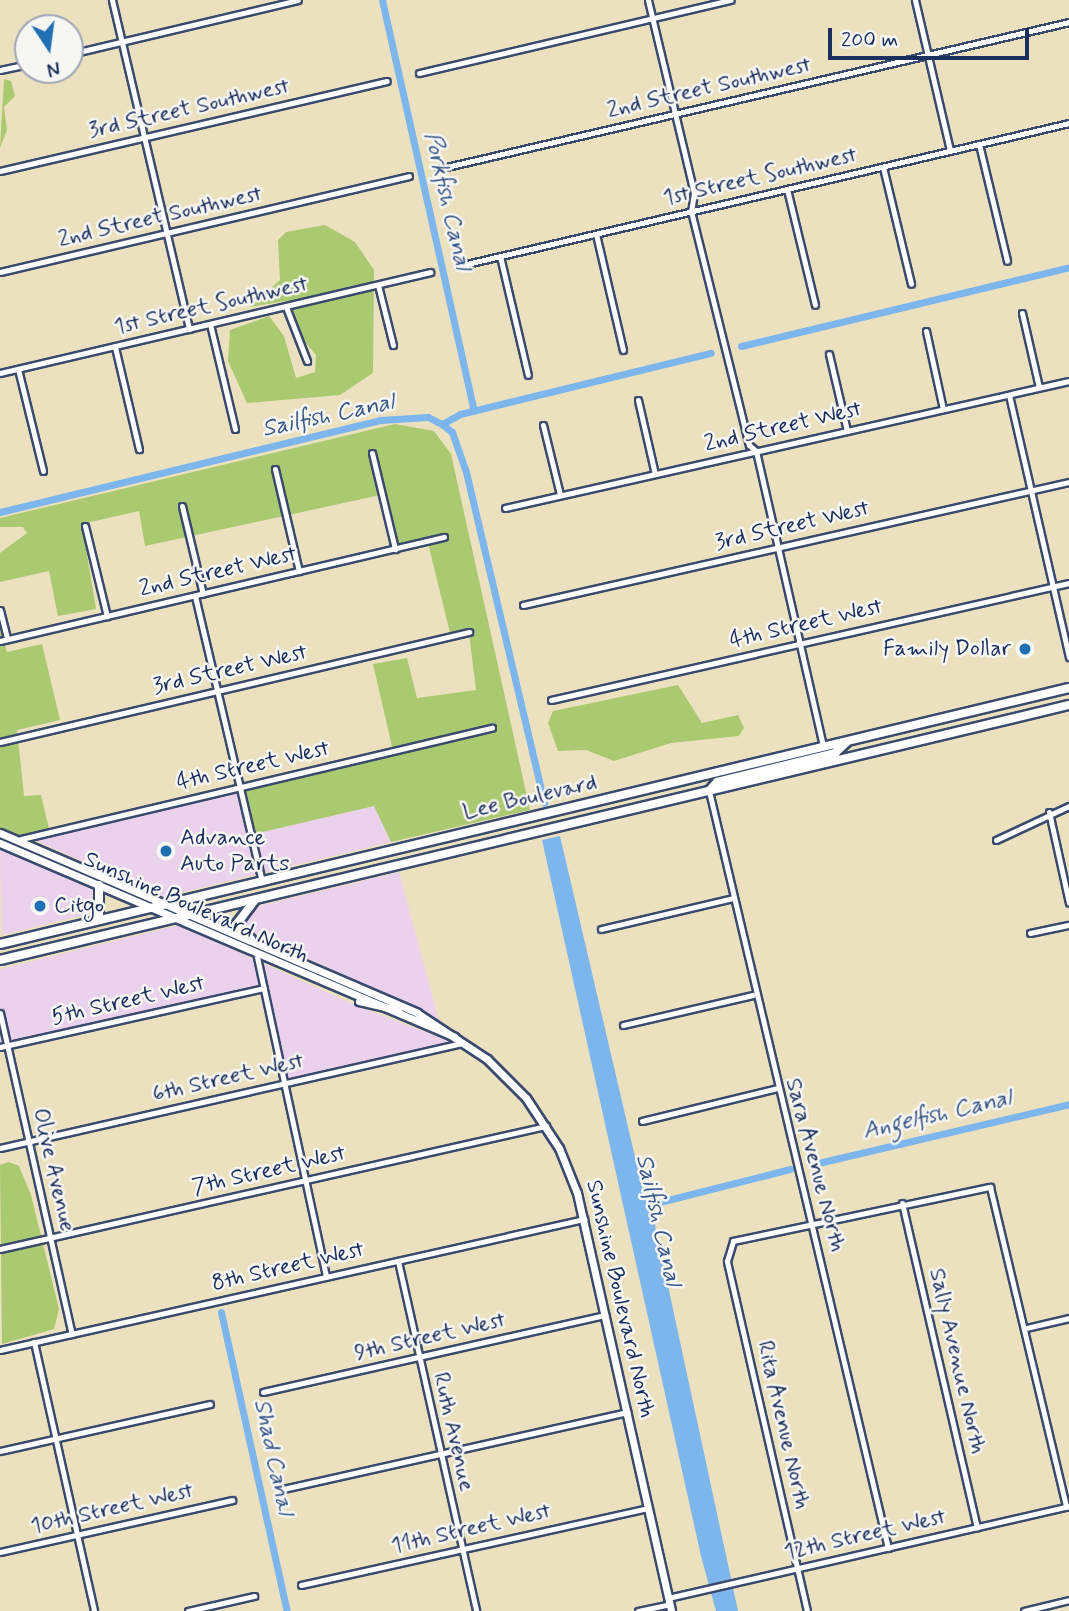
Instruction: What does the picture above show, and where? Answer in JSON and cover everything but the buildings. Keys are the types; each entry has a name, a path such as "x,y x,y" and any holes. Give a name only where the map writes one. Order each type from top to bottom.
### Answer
{"main road":[{"name":"Lee Boulevard","path":"0,944 148,906 262,882 1069,688"},
{"name":"Lee Boulevard","path":"0,960 1069,705"},
{"path":"709,791 717,782 835,753 850,741"},
{"path":"99,885 99,920"},
{"path":"251,939 238,929 237,916 258,898"}],"street":[{"path":"112,0 189,329"},
{"path":"84,50 298,0"},
{"path":"648,0 694,193 691,211 756,452 823,747"},
{"path":"419,73 732,0"},
{"path":"915,0 950,151"},
{"name":"2nd Street Southwest","path":"438,169 1069,22"},
{"name":"3rd Street Southwest","path":"0,171 387,81"},
{"name":"1st Street Southwest","path":"458,266 1069,123"},
{"path":"979,144 1007,261"},
{"path":"883,167 911,284"},
{"name":"2nd Street Southwest","path":"0,272 409,176"},
{"path":"787,189 815,305"},
{"path":"596,234 623,351"},
{"path":"499,256 528,374"},
{"name":"1st Street Southwest","path":"0,373 430,272"},
{"path":"378,285 393,345"},
{"path":"286,307 307,361"},
{"path":"1022,313 1040,387"},
{"path":"210,324 235,429"},
{"path":"926,331 943,409"},
{"path":"115,347 139,449"},
{"path":"829,354 847,431"},
{"path":"18,369 43,471"},
{"name":"2nd Street West","path":"505,508 1069,381"},
{"path":"1009,395 1069,657"},
{"path":"638,400 655,474"},
{"path":"543,425 560,495"},
{"path":"372,453 395,549"},
{"path":"275,468 299,571"},
{"name":"3rd Street West","path":"523,605 1069,482"},
{"path":"182,506 203,594"},
{"path":"85,526 107,616"},
{"name":"2nd Street West","path":"3,640 444,537"},
{"name":"4th Street West","path":"551,700 1069,583"},
{"path":"195,596 262,882"},
{"path":"0,610 3,640"},
{"name":"3rd Street West","path":"0,742 469,632"},
{"name":"4th Street West","path":"21,839 492,728"},
{"name":"Sara Avenue North","path":"709,791 753,995 813,1223 888,1548"},
{"path":"996,840 1049,812 1069,806"},
{"path":"1049,812 1069,903"},
{"name":"Sunshine Boulevard North","path":"0,833 21,839 417,1013 455,1037 512,1082 546,1126 584,1219 670,1604"},
{"name":"Sunshine Boulevard North","path":"0,843 359,1001 455,1037"},
{"path":"601,929 733,898"},
{"path":"1030,933 1069,925"},
{"path":"257,957 326,1277"},
{"path":"355,985 359,1001 417,1013"},
{"name":"5th Street West","path":"0,1047 263,988"},
{"path":"623,1025 753,995"},
{"name":"Olive Avenue","path":"0,1013 72,1334"},
{"name":"6th Street West","path":"0,1148 463,1043"},
{"path":"642,1121 777,1088"},
{"name":"7th Street West","path":"0,1249 546,1126"},
{"path":"813,1223 990,1186 1068,1506"},
{"name":"Sally Avenue North","path":"902,1203 977,1527"},
{"name":"8th Street West","path":"0,1350 584,1219"},
{"name":"Rita Avenue North","path":"807,1611 728,1246 813,1223"},
{"name":"Ruth Avenue","path":"398,1261 475,1611"},
{"name":"9th Street West","path":"264,1392 605,1315"},
{"path":"1026,1328 1069,1318"},
{"path":"34,1342 94,1611"},
{"path":"0,1451 210,1404"},
{"path":"283,1489 627,1412"},
{"name":"10th Street West","path":"0,1552 232,1500"},
{"name":"12th Street West","path":"638,1611 670,1604 698,1592 1068,1506"},
{"name":"11th Street West","path":"301,1585 648,1508"},
{"path":"188,1611 254,1596"},
{"path":"1024,1611 1069,1601"}],"shaded area":[{"path":"240,788 250,835 374,806 391,842 162,897 30,838"},
{"path":"0,847 96,888 97,912 2,935"},
{"path":"399,872 439,1021 241,927 250,908"},
{"path":"179,925 357,1006 455,1043 281,1080 259,990 0,1049 0,969"}],"green space":[{"path":"4,79 11,81 15,96 4,107 7,130 0,148"},
{"path":"325,225 355,242 374,270 373,373 340,395 247,403 228,361 230,330 269,316 284,336 296,378 315,372 316,355 298,334 285,301 250,307 280,280 278,240 286,232"},
{"path":"395,424 434,431 451,454 530,810 391,842 374,806 250,835 240,788 393,751 373,664 407,658 417,698 476,690 469,633 451,637 428,543 389,547 385,494 145,546 139,511 82,524 96,609 58,616 49,571 0,582 0,553 27,533 23,527 0,527 0,518"},
{"path":"0,630 7,652 42,644 60,720 17,730 24,796 41,795 50,833 30,838 0,829"},
{"path":"678,685 702,723 738,715 744,728 739,736 671,743 614,761 586,750 558,751 548,723 553,711"},
{"path":"9,1162 19,1166 31,1195 59,1309 54,1329 2,1344 0,1165"}],"water":[{"path":"560,836 642,1187 648,1193 738,1611 716,1611 701,1556 542,840"}],"waterway":[{"name":"Porkfish Canal","path":"382,0 474,411"},
{"path":"741,346 1069,267"},
{"path":"442,424 460,414 711,353"},
{"name":"Sailfish Canal","path":"0,512 380,420 428,417 442,424 452,432 466,472 544,803"},
{"name":"Angelfish Canal","path":"814,1164 1069,1104"},
{"name":"Angelfish Canal","path":"644,1206 790,1169"},
{"name":"Shad Canal","path":"221,1312 287,1611"}],"place":[{"name":"Family Dollar","path":"1025,649"},
{"name":"Advance Auto Parts","path":"166,851"},
{"name":"Citgo","path":"40,906"}]}
